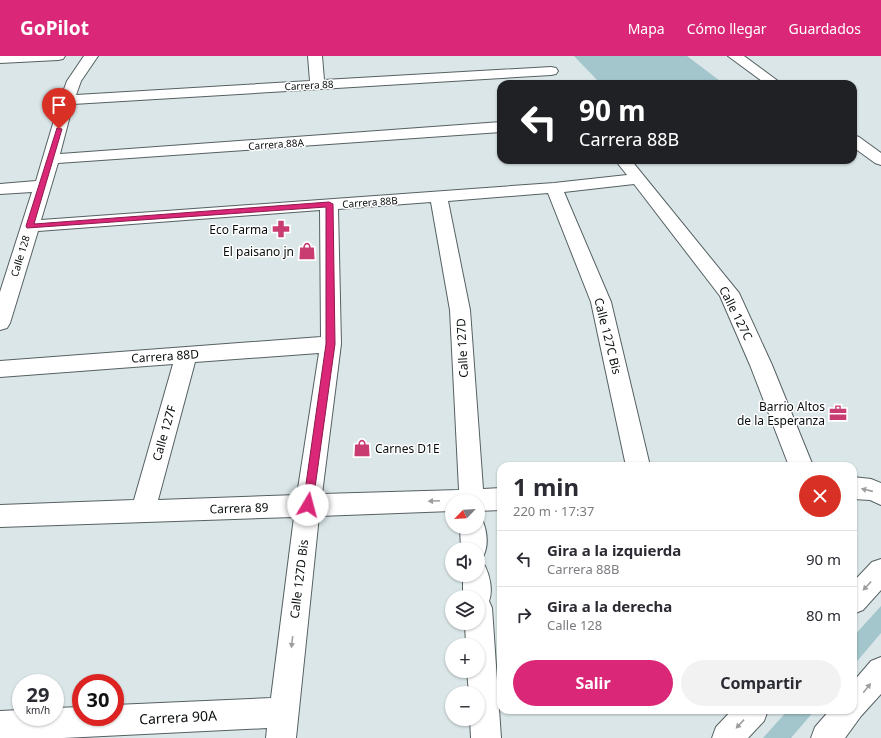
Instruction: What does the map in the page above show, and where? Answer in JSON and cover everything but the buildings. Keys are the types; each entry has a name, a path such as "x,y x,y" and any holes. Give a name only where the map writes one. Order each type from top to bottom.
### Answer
{"street":[{"path":"0,59 58,56"},
{"name":"Calle 128","path":"0,323 51,159 67,100 74,81 91,56"},
{"path":"315,56 317,85"},
{"name":"Carrera 88","path":"67,100 317,85 555,75 540,56"},
{"path":"735,56 769,80"},
{"name":"Carrera 88A","path":"51,159 497,127"},
{"path":"857,143 881,160"},
{"name":"Calle 127C","path":"626,164 729,293 755,351 799,462"},
{"name":"Carrera 88B","path":"30,226 554,188 638,179"},
{"path":"0,189 42,186"},
{"name":"Calle 127C Bis","path":"554,188 601,302 637,462"},
{"name":"Calle 127D","path":"439,196 460,310 472,494"},
{"name":"Calle 127D Bis","path":"282,725 308,505 331,344 329,204"},
{"name":"Carrera 88D","path":"0,369 331,344"},
{"name":"Calle 127F","path":"143,511 186,355"},
{"path":"857,488 871,490 881,494"},
{"name":"Carrera 89","path":"485,500 497,499"},
{"name":"Carrera 89","path":"0,516 445,502"},
{"path":"857,597 881,571"},
{"path":"479,630 486,738"},
{"path":"857,700 881,671"},
{"path":"727,738 749,714"},
{"path":"826,738 846,714"},
{"name":"Carrera 90A","path":"0,726 282,725"}],"shaded area":[{"path":"574,56 687,56 719,80 597,80"},
{"path":"881,606 881,633 857,661 857,633"},
{"path":"784,714 812,714 791,738 763,738"}],"place":[{"name":"Eco Farma","path":"281,229"},
{"name":"El paisano jn","path":"307,251"},
{"name":"Barrio Altos de la Esperanza","path":"838,413"},
{"name":"Carnes D1E","path":"362,448"}],"route":[{"path":"59,129 30,226 329,204 331,344 308,505"}]}
